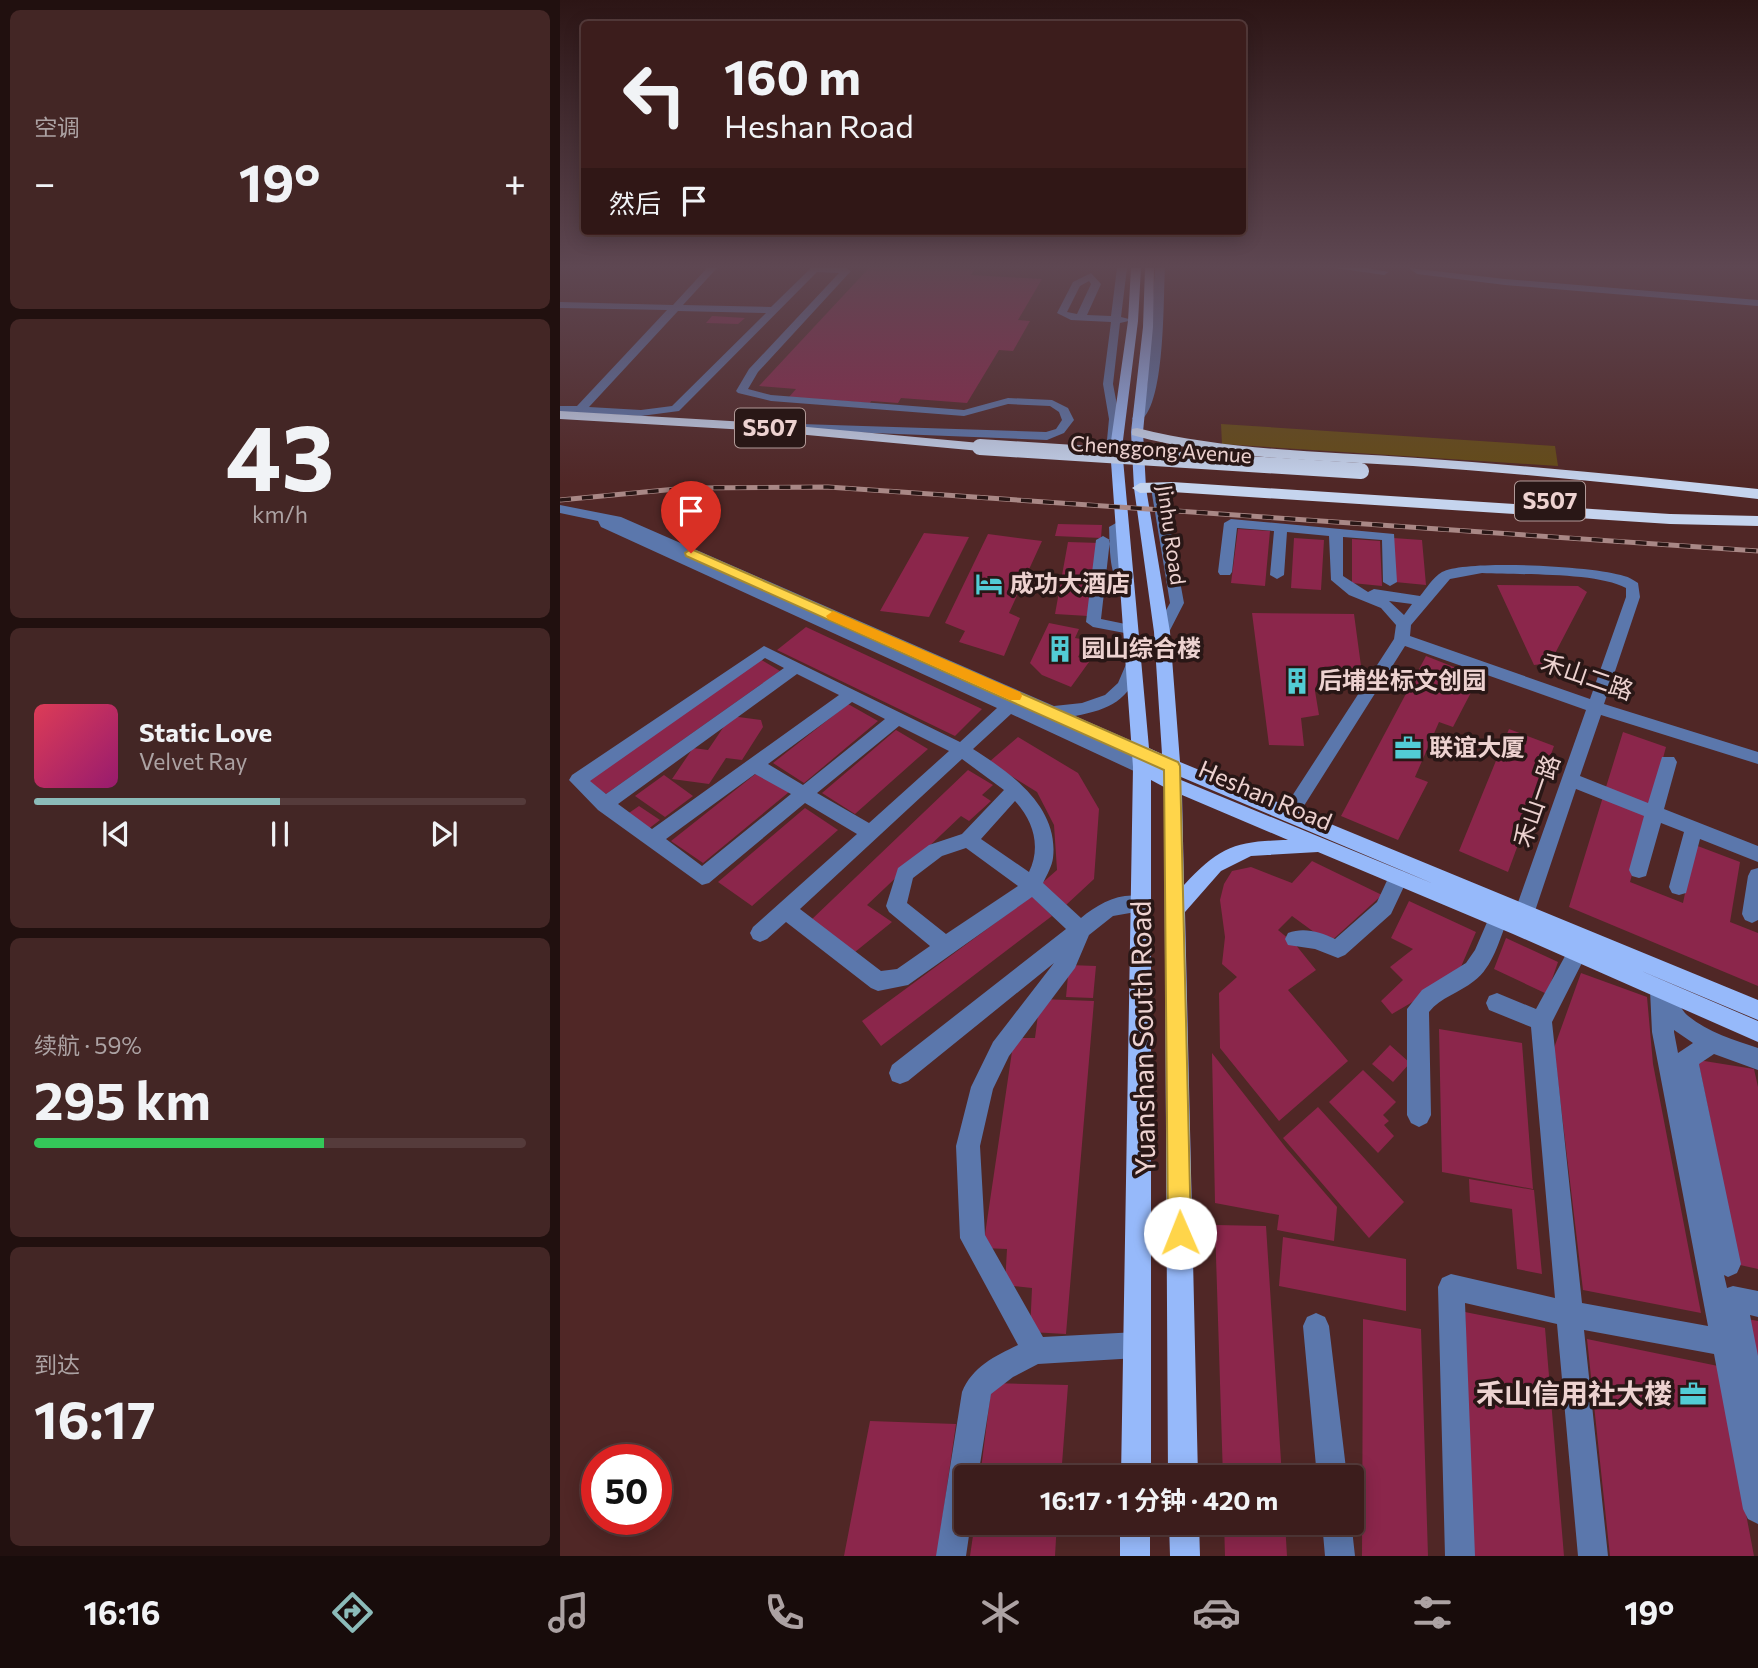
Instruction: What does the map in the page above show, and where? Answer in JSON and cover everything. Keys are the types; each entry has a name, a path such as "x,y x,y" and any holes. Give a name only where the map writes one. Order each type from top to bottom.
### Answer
{"highway":[{"name":"Chenggong Avenue","path":"560,415 764,427 977,452 1758,519"},
{"path":"1137,425 1174,442 1244,450 1557,472 1758,494"},
{"name":"Chenggong Avenue","path":"560,430 1758,494"},
{"path":"1148,488 1670,519 1758,519"}],"main road":[{"name":"Jinhu Road","path":"1130,341 1117,429 1119,498 1141,759"},
{"name":"Jinhu Road","path":"1146,341 1137,425 1148,488"},
{"path":"1162,632 1172,775"},
{"name":"Heshan Road","path":"1141,759 1323,847 1758,1032"},
{"name":"Yuanshan South Road","path":"1136,1465 1141,759"},
{"name":"Heshan Road","path":"1172,775 1289,815 1758,1010"},
{"name":"Yuanshan South Road","path":"1172,775 1183,1465"},
{"path":"1175,909 1214,865 1249,848 1323,847"},
{"path":"1135,1535 1135,1556"},
{"path":"1184,1535 1185,1556"}],"street":[{"path":"580,410 644,341"},
{"path":"560,409 641,413 675,409 743,341"},
{"path":"764,427 1023,437 1048,436 1060,431 1068,420 1065,410 1052,403 1041,402 1008,401 964,413 771,398 743,391 753,371 781,341"},
{"path":"1113,341 1108,384 1109,400 1117,429"},
{"path":"1137,425 1153,387 1156,341"},
{"path":"1148,488 1177,603 1162,632"},
{"path":"560,509 608,521"},
{"name":"Heshan Road","path":"608,521 1009,707 1141,759"},
{"name":"Heshan Road","path":"608,521 1051,712 1141,759"},
{"path":"1225,572 1231,523 1389,537 1390,582"},
{"path":"1277,575 1281,527"},
{"path":"1336,532 1336,577 1354,592 1386,605 1403,631"},
{"path":"1103,540 1093,622 1130,629"},
{"name":"禾山一路","path":"1423,601 1445,576 1460,571 1482,569 1596,575 1620,579 1633,586 1633,597 1525,911"},
{"path":"1289,815 1423,601 1354,592"},
{"name":"禾山二路","path":"1403,631 1595,707 1758,758"},
{"path":"786,909 878,981 901,978 1032,885 1045,853 1041,822 1031,805 1015,790 962,750 764,651 578,780 604,805 654,838 702,877 897,718"},
{"path":"1051,712 1071,711 1099,704 1123,689 1133,666"},
{"path":"604,805 796,667"},
{"path":"654,838 851,695"},
{"path":"760,933 1009,707"},
{"path":"1639,870 1668,762"},
{"path":"755,765 871,833"},
{"path":"1570,779 1758,854"},
{"path":"946,946 896,906 905,874 936,850 968,841 1015,790"},
{"path":"1679,887 1693,828"},
{"path":"968,841 1032,885 1081,930"},
{"path":"1752,914 1758,876"},
{"path":"1295,939 1315,940 1338,949 1384,908 1398,878"},
{"path":"900,1073 1108,908 1140,904"},
{"path":"1419,1115 1418,1009 1427,996 1471,973 1481,958 1497,919"},
{"path":"1036,1351 973,1238 968,1146 982,1087 1001,1049 1068,961 1081,930"},
{"path":"1577,953 1541,1021 1593,1556"},
{"path":"1661,989 1678,1021 1712,1043 1758,1059"},
{"path":"1661,989 1663,1032 1758,1509"},
{"path":"1497,1003 1541,1021"},
{"path":"1712,1043 1687,1059 1728,1264"},
{"path":"1460,1556 1451,1287 1569,1314 1725,1343"},
{"path":"1758,1304 1733,1299 1758,1423"},
{"path":"1316,1326 1331,1465"},
{"path":"951,1556 976,1392 984,1380 1036,1351 1137,1345"},
{"path":"1338,1535 1340,1556"}],"shaded area":[{"path":"1221,424 1555,446 1558,466 1222,444"}],"building":[{"path":"801,341 1019,341 1013,351 999,350 967,403 901,398 898,403 870,403 789,397 796,389 759,386"},
{"path":"1058,524 1102,525 1101,538 1055,536"},
{"path":"1238,529 1270,531 1265,586 1231,583"},
{"path":"924,533 969,537 929,617 880,611"},
{"path":"988,534 1042,541 1009,613 1020,618 1004,656 959,642 965,631 945,623"},
{"path":"1294,538 1324,540 1321,590 1291,588"},
{"path":"1393,538 1422,540 1426,585 1395,582"},
{"path":"1352,539 1380,541 1382,586 1352,583"},
{"path":"1068,542 1100,543 1088,616 1055,614"},
{"path":"1497,585 1578,586 1587,592 1550,663 1534,665"},
{"name":"后埔坐标文创园","path":"1252,613 1354,614 1361,666 1334,673 1332,689 1315,691 1319,715 1301,718 1304,746 1269,745"},
{"name":"园山综合楼","path":"1049,623 1079,629 1075,638 1087,640 1078,657 1089,662 1071,687 1042,675 1030,663"},
{"path":"806,627 982,709 955,736 777,650"},
{"path":"1426,656 1479,677 1453,727 1439,722 1415,777 1428,782 1398,840 1341,816"},
{"path":"760,659 780,671 606,794 586,779"},
{"path":"848,704 878,721 804,783 773,763"},
{"path":"731,716 761,720 763,727 742,760 726,758 709,784 672,779 693,748 708,750"},
{"path":"1509,729 1554,746 1508,872 1459,851"},
{"path":"896,730 928,749 855,814 822,793"},
{"path":"1623,732 1666,747 1630,882 1683,903 1695,845 1740,862 1730,922 1758,933 1758,986 1569,907"},
{"path":"1018,737 1078,773 1099,809 1094,879 1066,905 1041,884 1057,870 1054,825 1037,792 989,762"},
{"path":"968,770 993,785 982,795 991,801 969,821 961,816 867,905 892,922 855,952 810,921"},
{"path":"758,772 789,792 703,863 671,841"},
{"path":"664,775 693,796 665,817 635,796"},
{"path":"639,806 660,820 647,830 626,815"},
{"path":"805,808 838,830 752,906 718,882"},
{"path":"1312,861 1382,895 1329,943 1292,916 1278,930 1295,944 1316,970 1288,990 1348,1061 1279,1121 1220,1048 1219,993 1237,977 1222,964 1225,937 1220,900 1224,884 1232,871 1251,867 1292,883"},
{"path":"1032,896 1052,916 881,1046 862,1021"},
{"path":"1409,901 1476,932 1457,976 1392,1014 1381,1001 1403,980 1390,967 1413,949 1391,938"},
{"path":"1506,938 1558,962 1547,994 1494,969"},
{"path":"1069,965 1096,966 1093,998 1066,997"},
{"path":"1581,973 1647,997 1653,1064 1701,1313 1583,1290 1554,1048"},
{"path":"1040,999 1094,1001 1066,1334 1030,1332 1032,1288 1005,1285 1007,1249 983,1248 1014,1038 1035,1038"},
{"path":"1439,1029 1522,1043 1533,1189 1442,1172"},
{"path":"1390,1045 1410,1063 1393,1082 1372,1064"},
{"path":"1212,1053 1286,1148 1337,1207 1334,1241 1277,1230 1279,1215 1215,1203"},
{"path":"1698,1060 1754,1069 1758,1087 1758,1269 1740,1265"},
{"path":"1363,1070 1396,1102 1383,1115 1389,1121 1384,1125 1394,1136 1378,1153 1329,1102"},
{"path":"1318,1107 1404,1202 1369,1238 1283,1138"},
{"path":"1469,1179 1534,1190 1542,1274 1517,1269 1512,1209 1470,1202"},
{"path":"1215,1225 1266,1226 1281,1465 1223,1465"},
{"path":"1283,1237 1406,1259 1406,1311 1279,1286"},
{"path":"1465,1312 1545,1328 1564,1556 1472,1556"},
{"path":"1363,1319 1421,1329 1428,1556 1362,1556"},
{"path":"1747,1319 1758,1321 1758,1365"},
{"path":"1587,1339 1718,1366 1754,1556 1610,1556"},
{"path":"992,1383 1068,1385 1062,1465 982,1465"},
{"path":"870,1421 956,1424 937,1556 844,1556"},
{"path":"973,1535 1056,1535 1055,1556 970,1556"},
{"path":"1224,1535 1286,1535 1287,1556 1225,1556"}],"railway":[{"path":"560,500 687,488 828,487 1758,551"}],"slow traffic":[{"path":"833,616 1015,696"}],"place":[{"name":"成功大酒店","path":"989,584"},
{"name":"园山综合楼","path":"1060,649"},
{"name":"后埔坐标文创园","path":"1297,681"},
{"name":"联谊大厦","path":"1408,748"},
{"name":"禾山信用社大楼","path":"1693,1394"}],"route":[{"path":"691,553 1172,766 1180,1233"}]}
